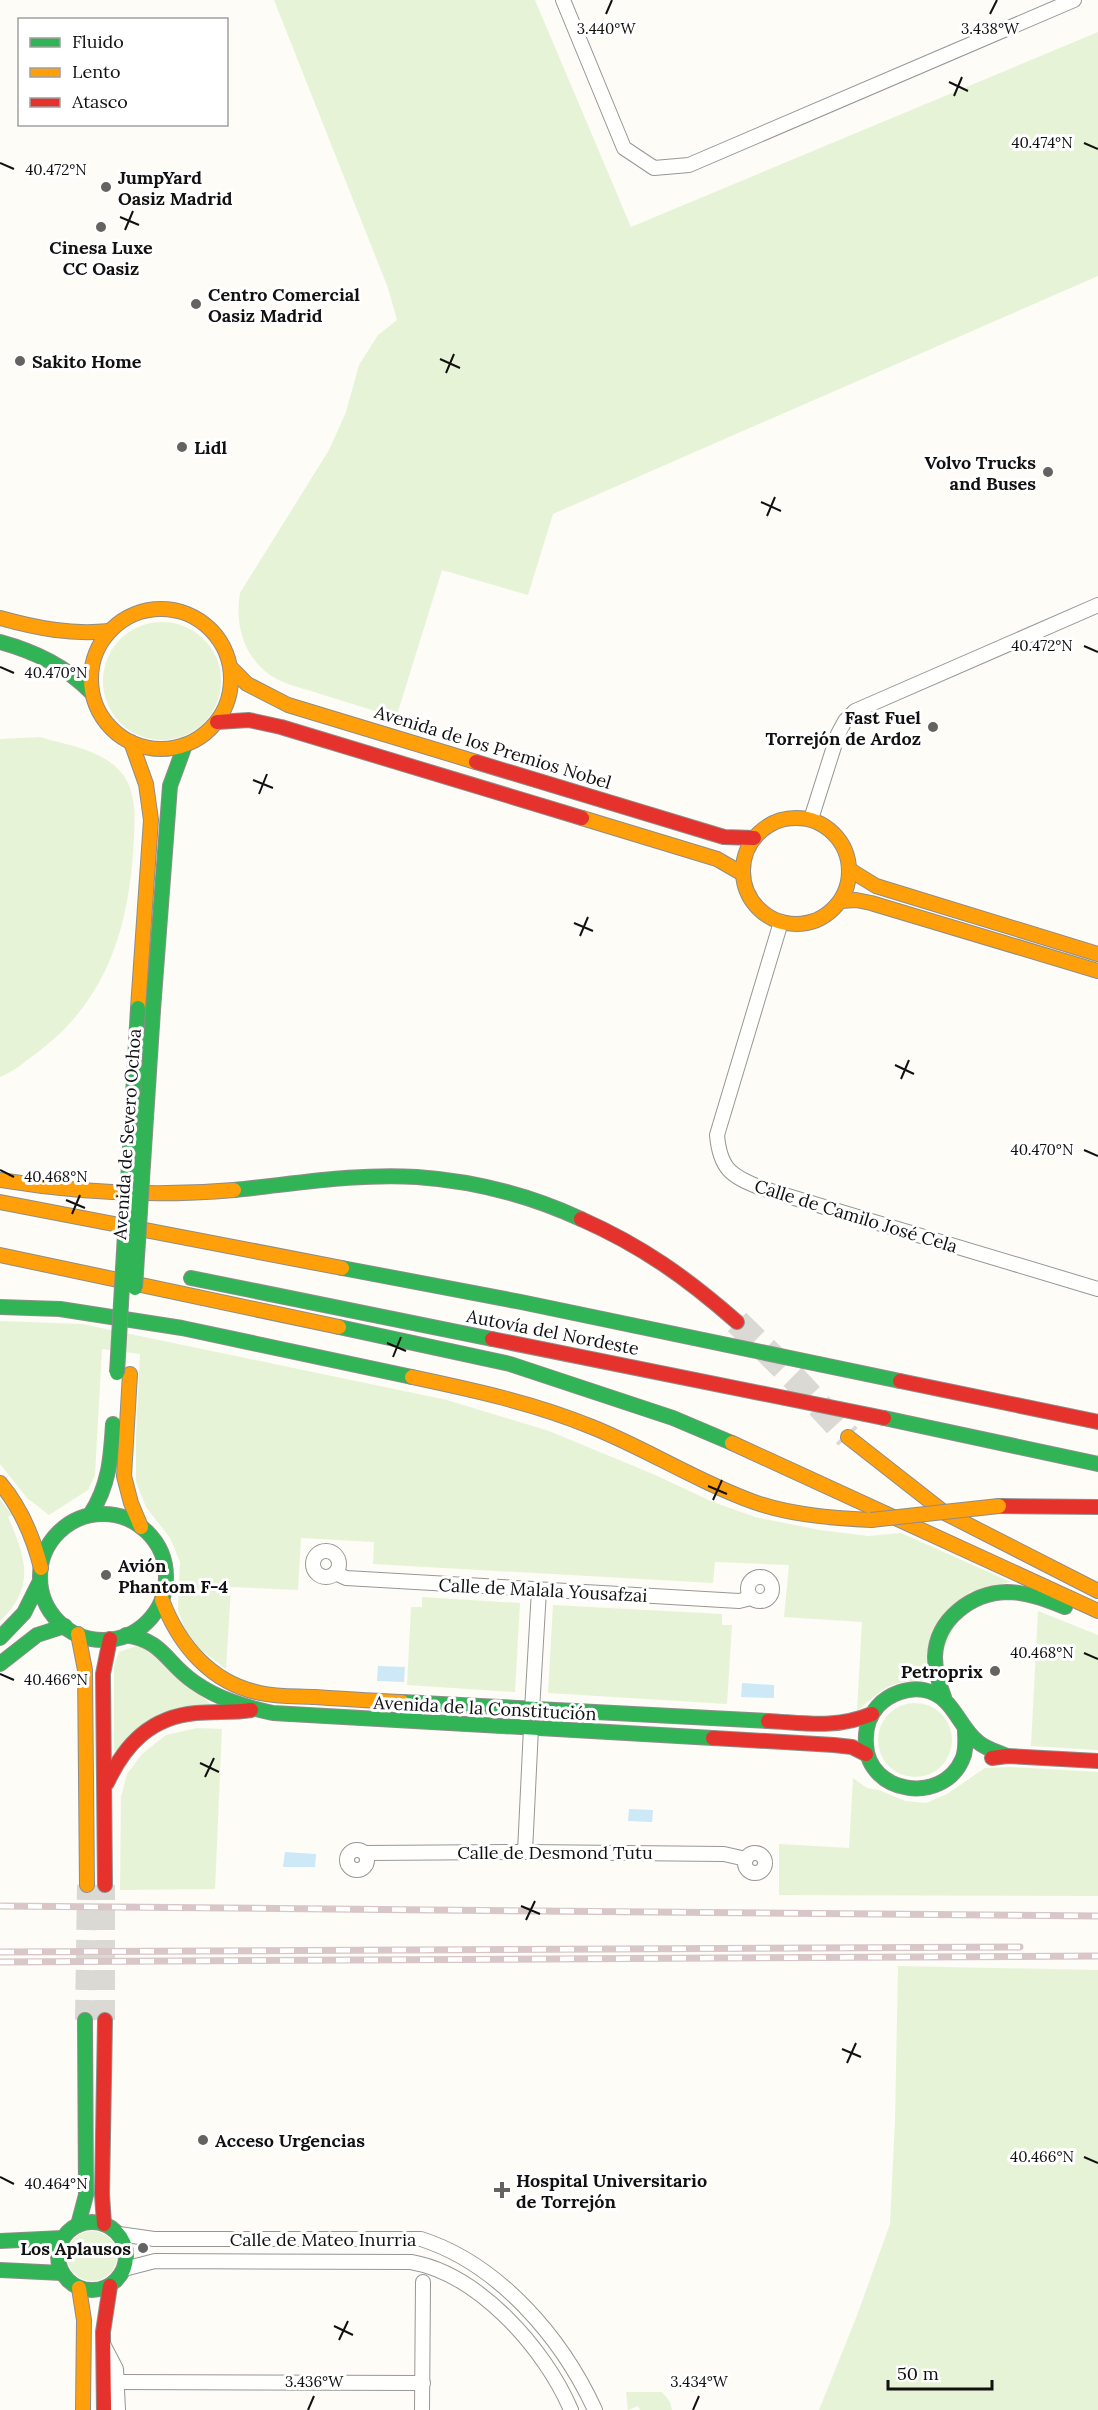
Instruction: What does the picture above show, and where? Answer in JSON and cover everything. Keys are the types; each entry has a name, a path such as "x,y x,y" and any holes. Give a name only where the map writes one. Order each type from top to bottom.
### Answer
{"main road":[{"path":"155,608 182,613 205,623 219,640 231,668 231,687 226,705 217,722 202,736 185,745 158,748 131,742 114,730 100,713 92,693 91,671 97,650 109,631 130,615 155,608"},
{"path":"0,618 41,630 65,633 85,634 109,631"},
{"path":"0,642 34,651 56,661 77,676 92,693"},
{"name":"Avenida de los Premios Nobel","path":"231,668 247,684 288,705 724,837 754,838"},
{"path":"217,722 249,720 293,730 717,860 732,866 743,874"},
{"name":"Avenida de Severo Ochoa","path":"131,742 146,784 151,820 138,1008 123,1374 124,1476 131,1503 141,1527"},
{"name":"Avenida de Severo Ochoa","path":"90,1515 102,1499 110,1476 123,1374 170,786 185,745"},
{"path":"795,817 811,819 827,826 839,838 847,854 850,870 848,886 841,901 829,913 814,921 798,924 781,922 766,915 754,904 746,890 743,874 745,855 754,838 765,827 780,820 795,817"},
{"path":"850,870 876,886 1098,954"},
{"path":"841,901 856,900 872,903 1098,971"},
{"path":"0,1180 115,1194 190,1193 356,1177 418,1177 486,1187 544,1203 601,1227 653,1257 698,1287 737,1322"},
{"name":"Autovía del Nordeste","path":"0,1202 521,1302 1098,1422"},
{"path":"0,1255 510,1364 673,1418 1098,1611"},
{"path":"105,1261 152,1270"},
{"name":"Autovía del Nordeste","path":"175,1275 946,1430 1098,1464"},
{"path":"0,1307 60,1309 182,1328 501,1396 592,1427 755,1502 822,1517 871,1520 999,1506 1098,1507"},
{"path":"848,1437 945,1513 1098,1591"},
{"path":"0,1483 25,1519 35,1542 41,1568"},
{"path":"0,1638 24,1613 39,1583 46,1551 57,1534 71,1523 90,1515 120,1516 141,1527 153,1539 163,1557 166,1575 162,1600 150,1620 140,1629 110,1639 94,1639 64,1626 45,1602 39,1583"},
{"path":"944,1697 936,1670 937,1644 950,1616 975,1598 1007,1592 1041,1598 1098,1619"},
{"name":"Avenida de la Constitución","path":"162,1600 168,1618 187,1650 213,1671 256,1692 288,1696 532,1710 835,1725 855,1721 872,1714"},
{"path":"0,1664 47,1628 64,1626"},
{"path":"78,1634 85,1670 87,1885"},
{"name":"Avenida de la Constitución","path":"126,1635 142,1636 155,1642 191,1680 215,1695 251,1710 286,1715 834,1745 852,1747 867,1754"},
{"path":"105,1885 103,1674 110,1639"},
{"path":"904,1690 925,1690 944,1697 958,1711 965,1729 966,1748 959,1767 945,1781 928,1789 908,1790 890,1784 875,1771 867,1754 864,1740 866,1726 872,1714 885,1698 904,1690"},
{"path":"105,1788 124,1750 133,1739 156,1723 187,1713 236,1714 251,1710"},
{"path":"965,1729 980,1744 1007,1756"},
{"path":"959,1767 976,1761 1007,1756 1098,1761"},
{"path":"78,2225 86,2195 85,2020"},
{"path":"104,2224 102,2194 105,2020"},
{"path":"104,2410 104,2303 110,2286 124,2269 126,2251 119,2234 104,2224 91,2221 78,2225 63,2238 58,2255 62,2273 69,2282 79,2288 90,2290 110,2286"},
{"path":"0,2241 63,2238"},
{"path":"0,2270 62,2273"},
{"path":"79,2288 84,2320 83,2410"}],"street":[{"path":"563,0 624,148 654,168 688,165 1074,0"},
{"path":"811,819 838,734 855,711 1098,605"},
{"name":"Calle de Camilo José Cela","path":"781,922 717,1135 719,1154 728,1168 739,1179 761,1188 1098,1289"},
{"name":"Calle de Malala Yousafzai","path":"335,1572 346,1578 739,1602 751,1598"},
{"path":"532,1710 539,1590"},
{"path":"525,1852 531,1728"},
{"name":"Calle de Desmond Tutu","path":"365,1853 724,1854 746,1858"},
{"name":"Calle de Mateo Inurria","path":"119,2234 154,2239 421,2239 441,2245 480,2269 518,2301 561,2350 595,2410"},
{"name":"Calle de Mateo Inurria","path":"124,2269 155,2261 411,2262 426,2265 466,2286 504,2314 542,2359 571,2410"},
{"path":"423,2282 423,2410"},
{"path":"103,2344 116,2369 118,2410"},
{"path":"118,2382 423,2383"}],"green space":[{"path":"274,0 535,0 631,227 1098,32 1098,276 553,514 528,595 442,570 396,718 290,685 266,672 246,646 240,625 240,593 329,450 346,412 359,365 378,335 397,320 388,288"},
{"path":"162,622 185,627 204,639 216,658 221,681 216,704 204,723 185,735 162,740 139,735 120,723 108,704 103,681 108,658 120,639 139,627"},
{"path":"40,737 100,756 120,771 127,781 133,798 134,817 130,883 117,940 94,991 78,1014 58,1035 18,1067 0,1077 0,739"},
{"path":"0,1321 82,1324 447,1400 549,1431 653,1474 713,1502 755,1517 820,1530 868,1536 901,1533 1011,1582 970,1592 930,1681 906,1681 889,1686 857,1711 862,1622 784,1617 789,1565 715,1562 713,1583 373,1564 374,1542 301,1538 298,1590 231,1587 226,1669 200,1649 185,1630 178,1609 180,1562 170,1538 146,1507 136,1482 140,1354 102,1349 95,1475 88,1490 49,1515 27,1498 0,1464"},
{"path":"0,1499 12,1515 8,1517 23,1559 24,1572 19,1596 0,1621"},
{"path":"422,1597 520,1603 515,1692 407,1685 411,1607 422,1607"},
{"path":"553,1605 722,1614 722,1625 732,1625 727,1704 548,1693"},
{"path":"1038,1611 1098,1635 1098,1750 1031,1746"},
{"path":"136,1646 145,1646 213,1706 114,1751 114,1666 119,1652"},
{"path":"915,1703 929,1706 941,1714 949,1726 952,1740 949,1754 941,1766 929,1774 915,1777 901,1774 889,1766 881,1754 878,1740 881,1726 889,1714 901,1706"},
{"path":"197,1728 222,1729 215,1889 120,1890 121,1797 127,1774 142,1754 166,1735"},
{"path":"1010,1767 1098,1772 1098,1896 779,1895 779,1844 849,1848 853,1778 867,1788 879,1790 905,1801 926,1803 947,1794 985,1768"},
{"path":"898,1966 1098,1970 1098,2410 819,2410 890,2224"},
{"path":"92,2231 101,2233 112,2242 117,2256 115,2265 106,2276 92,2281 83,2279 72,2270 67,2256 69,2247 78,2236"},
{"path":"626,2392 662,2392 670,2402 672,2410 640,2410 638,2406 628,2410"}],"water":[{"path":"378,1666 405,1667 404,1682 377,1681"},
{"path":"742,1683 774,1685 774,1698 741,1697"},
{"path":"629,1809 653,1810 652,1822 628,1821"},
{"path":"285,1852 316,1854 315,1867 283,1867"}],"tunnel":[{"path":"737,1322 794,1378 848,1437"},
{"path":"85,2020 87,1885"},
{"path":"105,1885 105,2020"}],"railway":[{"path":"0,1906 1098,1916"},
{"path":"0,1952 1020,1947"},
{"path":"0,1962 1098,1956"}],"traffic: fast":[{"path":"0,642 26,650 49,661 82,683 92,693"},
{"path":"153,1010 170,786 185,745"},
{"path":"117,1373 138,1008"},
{"path":"135,1288 153,1010"},
{"path":"234,1190 371,1176 417,1177 501,1190 581,1219"},
{"path":"342,1268 521,1302 900,1381"},
{"path":"191,1278 492,1339"},
{"path":"0,1307 60,1309 182,1328 412,1377"},
{"path":"339,1327 510,1364 673,1418 732,1443"},
{"path":"884,1418 1098,1464"},
{"path":"90,1515 105,1482 110,1460 113,1424"},
{"path":"103,1514 127,1519 147,1533 161,1553 166,1577 161,1601 147,1621 127,1635 103,1640 79,1635 59,1621 45,1601 40,1577 45,1553 59,1533 79,1519 103,1514"},
{"path":"0,1638 24,1613 39,1583"},
{"path":"944,1697 936,1667 937,1643 949,1620 958,1611 981,1597 1007,1592 1029,1595 1065,1607"},
{"path":"0,1664 37,1635 65,1626"},
{"path":"126,1635 139,1638 157,1647 185,1675 222,1698 273,1713 713,1738"},
{"path":"965,1729 964,1756 952,1774 939,1784 923,1788 907,1788 892,1783 879,1774 870,1761 866,1739 872,1714 888,1698 899,1692 912,1690 924,1690 942,1698 978,1742 1007,1756"},
{"path":"402,1702 768,1721"},
{"path":"78,2225 86,2195 85,2020"},
{"path":"99,2222 111,2228 120,2237 126,2249 126,2256 124,2269 116,2280 99,2290 85,2290 68,2280 60,2269 58,2249 68,2232 79,2224 99,2222"},
{"path":"0,2241 63,2238"},
{"path":"0,2270 62,2273"}],"traffic: slow":[{"path":"161,609 188,615 200,621 210,630 219,640 225,652 231,679 225,706 219,718 210,728 200,737 188,743 161,749 134,743 122,737 112,728 103,718 97,706 91,679 97,652 103,640 112,630 122,621 134,615 161,609"},
{"path":"0,618 54,630 109,631"},
{"path":"231,668 247,684 288,705 476,762"},
{"path":"131,742 146,784 151,820 138,1008"},
{"path":"582,818 717,859 743,874"},
{"path":"796,818 816,822 834,833 845,851 849,871 845,891 834,909 816,920 796,924 776,920 758,909 747,891 743,871 747,851 758,833 776,822 796,818"},
{"path":"850,870 876,886 1098,954"},
{"path":"841,901 856,900 871,903 1098,971"},
{"path":"0,1180 87,1191 175,1193 234,1190"},
{"path":"0,1202 342,1268"},
{"path":"0,1255 339,1327"},
{"path":"130,1374 124,1476 131,1503 141,1527"},
{"path":"412,1377 503,1398 570,1418 754,1502 812,1515 871,1520"},
{"path":"848,1437 945,1513 1098,1591"},
{"path":"732,1443 1098,1611"},
{"path":"0,1483 14,1502 25,1523 41,1568"},
{"path":"871,1520 999,1506"},
{"path":"162,1600 178,1632 199,1660 226,1681 242,1688 274,1695 402,1702"},
{"path":"78,1634 85,1670 87,1885"},
{"path":"79,2288 84,2320 83,2410"}],"traffic: jam":[{"path":"217,722 249,720 281,727 582,818"},
{"path":"476,762 724,837 754,838"},
{"path":"581,1219 624,1240 663,1264 737,1322"},
{"path":"492,1339 884,1418"},
{"path":"900,1381 1098,1422"},
{"path":"999,1506 1098,1507"},
{"path":"105,1885 103,1674 110,1639"},
{"path":"107,1783 131,1745 141,1735 166,1720 203,1712 251,1710"},
{"path":"768,1721 833,1723 872,1714"},
{"path":"713,1738 834,1745 852,1747 866,1754"},
{"path":"992,1758 1007,1756 1098,1761"},
{"path":"104,2224 102,2194 105,2020"},
{"path":"104,2410 103,2332 110,2286"}],"place":[{"name":"JumpYard Oasiz Madrid","path":"106,187"},
{"name":"Cinesa Luxe CC Oasiz","path":"101,227"},
{"name":"Centro Comercial Oasiz Madrid","path":"196,304"},
{"name":"Sakito Home","path":"20,361"},
{"name":"Lidl","path":"182,447"},
{"name":"Volvo Trucks and Buses","path":"1048,472"},
{"name":"Fast Fuel Torrejón de Ardoz","path":"933,727"},
{"name":"Avión Phantom F-4","path":"106,1575"},
{"name":"Petroprix","path":"995,1671"},
{"name":"Acceso Urgencias","path":"203,2140"},
{"name":"Hospital Universitario de Torrejón","path":"502,2190"},
{"name":"Los Aplausos","path":"143,2248"}]}
